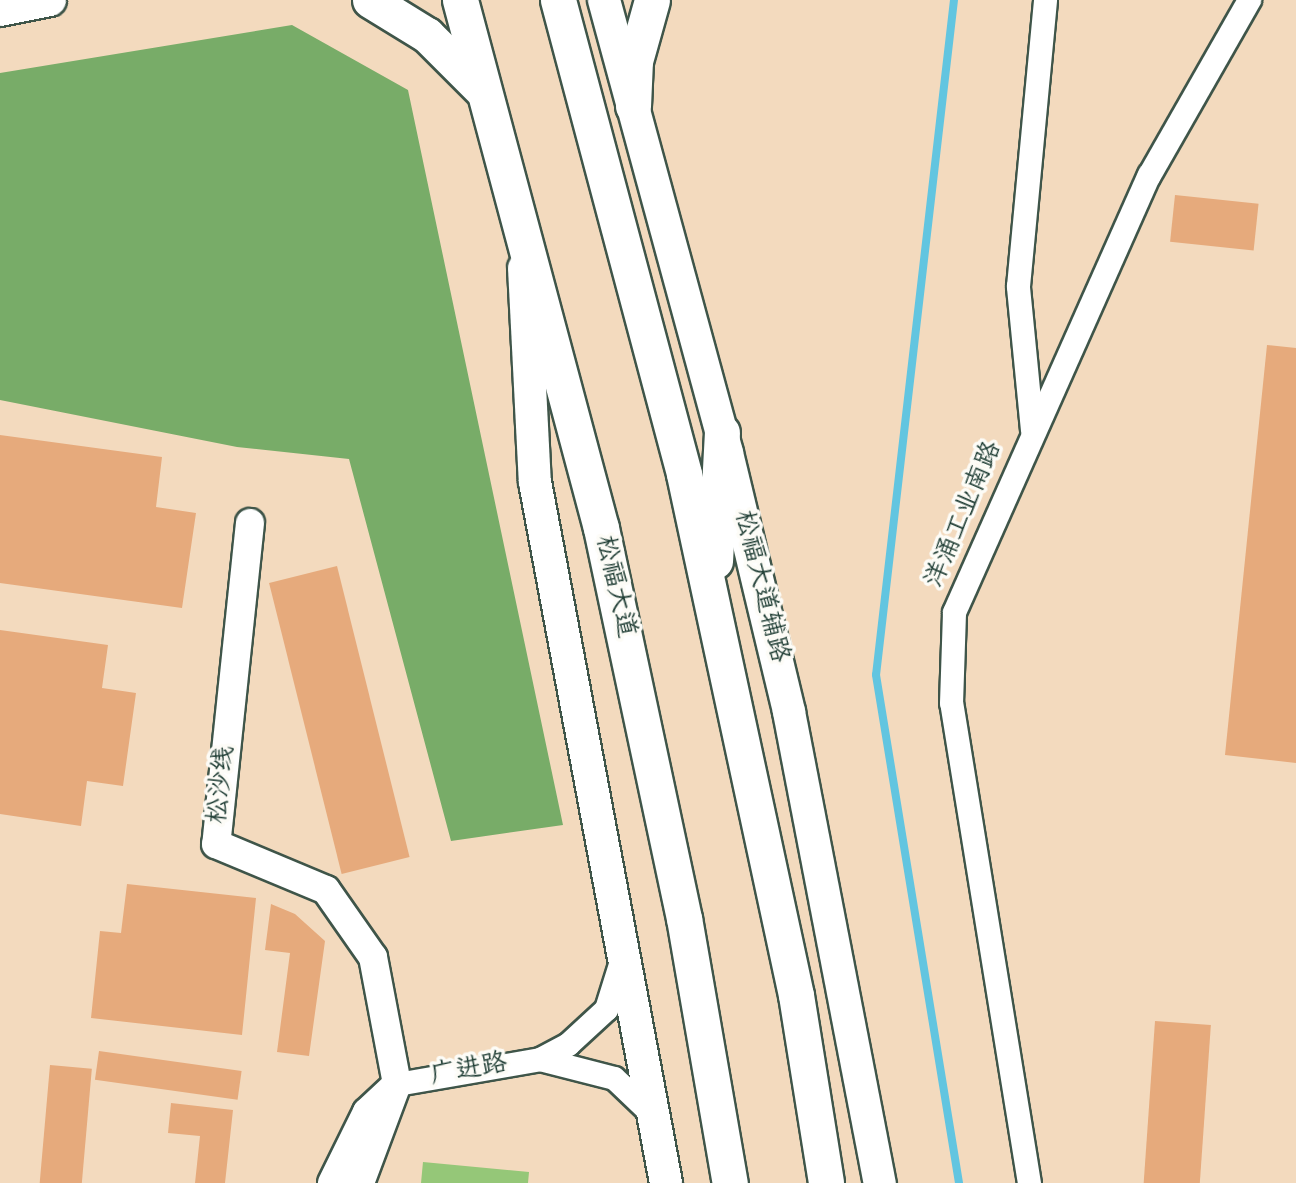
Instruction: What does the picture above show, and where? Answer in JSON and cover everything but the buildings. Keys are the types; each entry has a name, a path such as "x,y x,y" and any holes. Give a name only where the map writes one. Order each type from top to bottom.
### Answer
{"main road":[{"path":"0,10 50,0"},
{"path":"370,0 435,42 485,94"},
{"name":"松福大道","path":"460,0 524,239 644,719 730,1183"},
{"path":"558,0 717,620 796,995 827,1183"},
{"name":"松福大道辅路","path":"604,0 722,432 814,820 880,1183"},
{"path":"633,106 635,61 652,0"},
{"path":"524,239 535,482 623,934 666,1183"},
{"path":"717,620 722,432"}],"street":[{"path":"1032,430 1018,286 1045,0"},
{"name":"洋涌工业南路","path":"1030,1183 949,660 961,590 1149,175 1249,0"},
{"name":"松沙线","path":"250,523 216,844 326,890 373,957 397,1084"},
{"path":"540,1059 568,1044 606,1009 617,983 623,934"},
{"path":"540,1059 614,1078 645,1102 656,1121"},
{"name":"广进路","path":"332,1183 367,1112 397,1084 540,1059"},
{"name":"广进路","path":"360,1183 397,1084"}],"green space":[{"path":"292,25 408,90 563,825 451,841 349,459 237,447 0,400 0,73"},
{"path":"423,1162 529,1172 528,1183 421,1183"}],"waterway":[{"path":"954,0 876,675 959,1183"}]}
